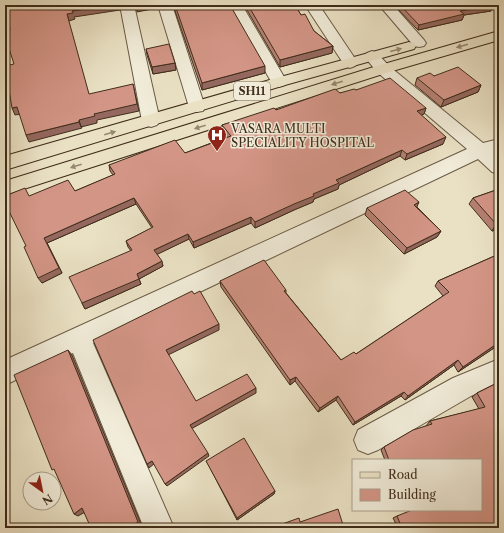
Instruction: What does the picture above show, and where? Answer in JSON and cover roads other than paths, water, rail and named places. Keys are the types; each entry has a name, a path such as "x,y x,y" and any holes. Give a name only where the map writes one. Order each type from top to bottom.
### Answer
{"main road":[{"name":"SH11","path":"5,163 279,82 499,20"},
{"name":"SH11","path":"5,188 383,69 499,35"}],"street":[{"path":"127,5 151,121"},
{"path":"165,5 197,107"},
{"path":"235,5 279,82"},
{"path":"312,5 350,62"},
{"path":"386,5 420,43"},
{"path":"372,56 383,69 490,147 499,167"},
{"path":"5,373 490,147"},
{"path":"78,339 159,528"},
{"path":"368,440 462,387 499,371"}],"place":[{"name":"VASARA MULTI SPECIALITY HOSPITAL","path":"217,152"}]}
